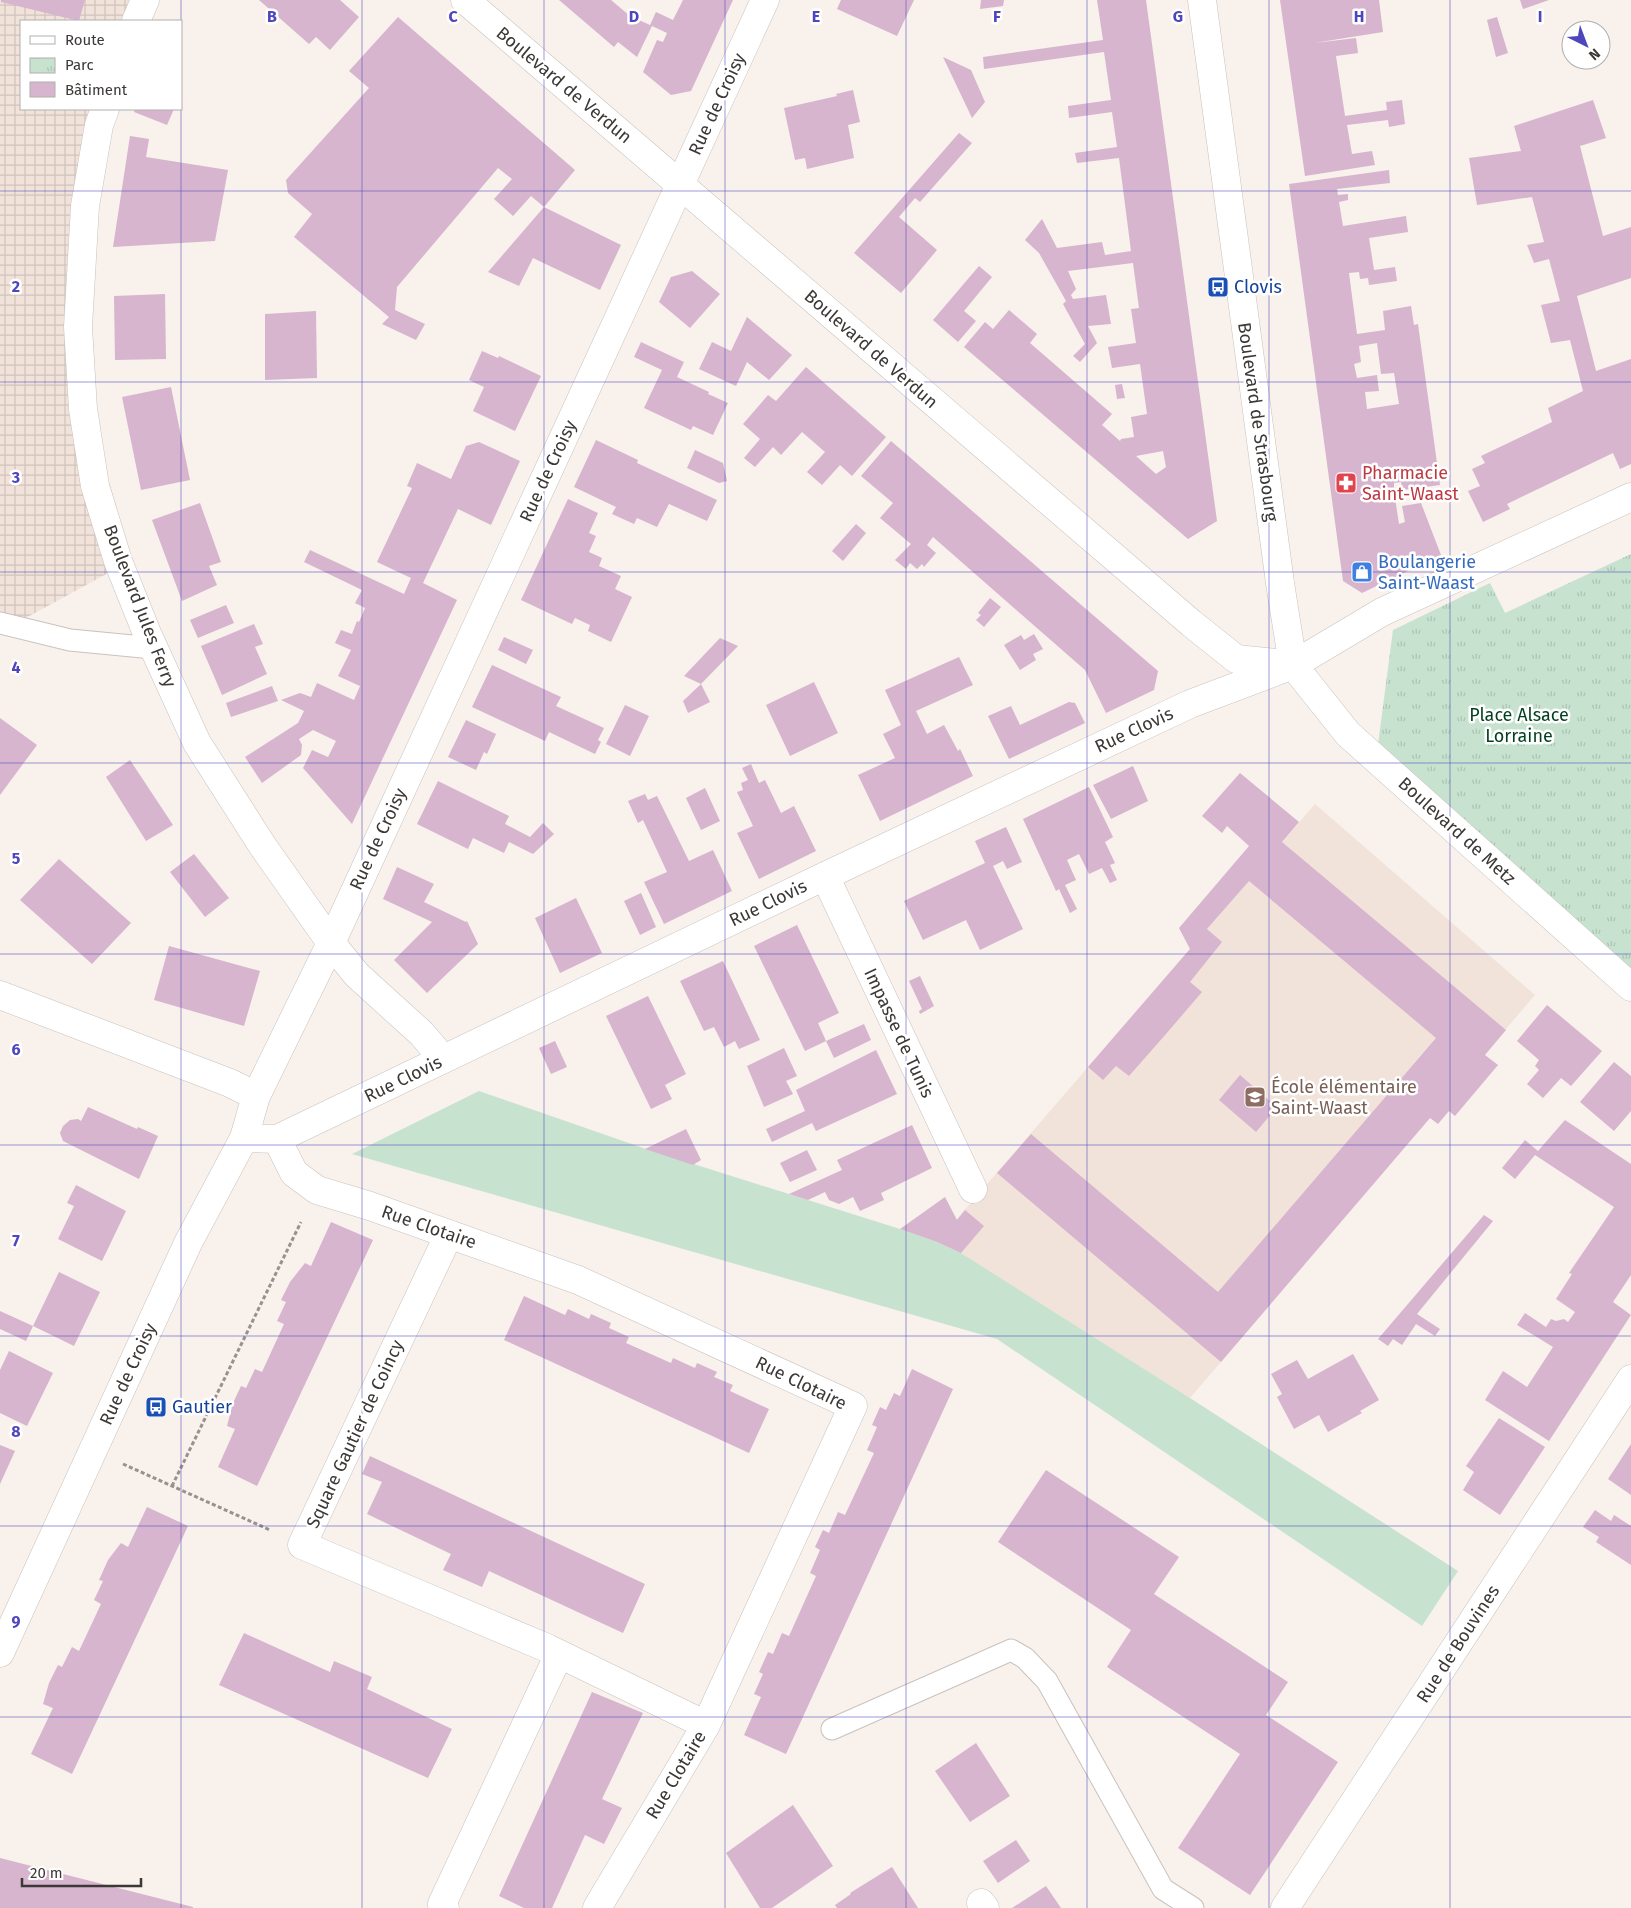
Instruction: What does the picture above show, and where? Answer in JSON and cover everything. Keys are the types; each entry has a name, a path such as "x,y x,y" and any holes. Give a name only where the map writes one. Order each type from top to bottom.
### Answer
{"street":[{"path":"136,20 145,0"},
{"name":"Boulevard de Verdun","path":"464,0 1191,623 1236,659 1293,665"},
{"name":"Rue de Croisy","path":"0,1653 195,1228 244,1138 256,1096 331,943 765,0"},
{"name":"Boulevard de Strasbourg","path":"1202,0 1280,583 1293,665"},
{"name":"Boulevard Jules Ferry","path":"104,110 99,126 85,206 78,327 83,409 96,486 118,561 154,648 197,743 262,845 331,943"},
{"name":"Rue Clovis","path":"244,1138 277,1138 1190,704 1293,665 1382,612 1631,496"},
{"name":"Boulevard de Metz","path":"1293,665 1348,734 1631,987"},
{"name":"Impasse de Tunis","path":"825,876 973,1189"},
{"path":"331,943 357,976 422,1034 443,1060"},
{"path":"0,995 221,1079 256,1096"},
{"name":"Rue Clotaire","path":"277,1138 294,1173 317,1190 450,1234 578,1280 853,1406 706,1724 597,1908"},
{"name":"Square Gautier de Coincy","path":"450,1234 302,1545 553,1651 706,1724"},
{"name":"Rue de Bouvines","path":"1285,1908 1631,1379"},
{"path":"446,1900 553,1651"}],"lane":[{"path":"0,623 70,640 154,648"},
{"path":"832,1729 1011,1650 1025,1658 1047,1681 1163,1889 1193,1908"}],"path":[{"path":"172,1486 317,1190"},
{"path":"93,1450 302,1545"}],"shaded area":[{"path":"0,0 145,0 139,20 20,20 20,110 116,110 72,274 71,353 132,560 0,632"},
{"name":"École élémentaire Saint-Waast","path":"1315,804 1535,995 1190,1398 961,1253 937,1242"}],"green space":[{"name":"Place Alsace Lorraine","path":"1631,554 1631,971 1377,752 1393,630 1490,583 1505,613"},
{"path":"479,1091 646,1149 900,1229 961,1253 1458,1571 1422,1626 997,1339 352,1154"}],"building":[{"path":"1,0 85,0 79,20 1,2"},
{"path":"259,0 340,0 359,17 330,50 316,37 309,44"},
{"path":"559,0 611,0 630,16 650,25 656,12 673,20 683,0 733,0 691,91 671,95 643,72 657,40 663,42 667,33 652,26 637,57 618,42 614,47"},
{"path":"841,0 914,0 897,36 837,9"},
{"path":"981,0 1004,0 1003,6 980,9"},
{"path":"1097,0 1146,0 1217,521 1188,539 964,347 985,322 993,329 1009,310 1037,334 1030,343 1112,414 1102,425 1120,441 1121,439 1134,437 1131,417 1147,414 1140,364 1112,368 1108,347 1136,343 1131,309 1139,308 1133,263 1068,271 1076,289 1071,295 1073,299 1106,295 1111,324 1088,326 1097,343 1080,362 1073,356 1085,344 1063,304 1066,301 1039,253 1025,240 1042,219 1057,248 1102,242 1105,255 1131,251 1119,158 1077,163 1075,153 1117,147 1112,112 1069,118 1068,106 1111,100 1104,52 984,69 983,57 1103,40","holes":["1163,451 1166,467 1156,474 1136,456"]},
{"path":"1280,0 1379,0 1383,32 1314,43 1356,38 1358,53 1336,56 1345,116 1387,110 1386,102 1402,100 1405,124 1389,127 1388,120 1347,125 1352,154 1372,151 1375,165 1305,176"},
{"path":"1520,0 1549,0 1523,9"},
{"path":"398,17 575,170 544,207 531,196 513,216 494,199 512,179 498,168 397,287 395,310 425,324 416,340 382,324 389,317 294,237 312,214 288,193 286,180 369,88 349,71"},
{"path":"1497,17 1508,53 1496,57 1487,20"},
{"path":"943,57 971,70 985,102 972,118"},
{"path":"853,90 860,122 848,125 854,158 807,169 805,158 795,160 784,108 837,96 836,94"},
{"path":"1593,100 1606,138 1580,146 1603,236 1631,227 1631,278 1577,296 1596,371 1631,359 1631,464 1620,469 1613,453 1507,504 1510,509 1483,522 1468,491 1480,486 1472,469 1485,463 1481,456 1552,422 1548,408 1583,391 1570,340 1551,343 1541,305 1560,301 1549,259 1534,263 1527,245 1544,242 1532,197 1477,205 1469,158 1521,151 1514,126"},
{"path":"135,110 174,110 167,125 134,112"},
{"path":"959,133 972,143 920,202 915,198 899,217 937,250 901,293 854,253"},
{"path":"130,136 149,139 146,157 228,170 215,241 113,247"},
{"path":"1389,170 1390,183 1337,189 1338,195 1348,194 1348,200 1339,202 1343,226 1406,216 1408,232 1369,238 1374,270 1395,267 1397,281 1369,285 1368,278 1360,279 1359,272 1349,273 1357,334 1385,330 1383,311 1411,306 1414,325 1418,324 1440,485 1402,490 1401,482 1394,483 1394,491 1399,524 1405,522 1402,506 1421,503 1441,555 1362,593 1343,581 1289,184","holes":["1377,343 1381,374 1394,373 1399,404 1367,409 1365,392 1379,391 1377,375 1357,378 1354,364 1361,362 1359,346"]},
{"path":"544,207 621,245 600,290 533,258 519,286 488,272"},
{"path":"979,266 992,277 964,311 976,321 958,342 933,320"},
{"path":"692,271 720,294 690,328 659,302 671,277"},
{"path":"165,294 166,359 115,360 114,296"},
{"path":"316,311 317,378 265,380 265,314"},
{"path":"747,317 792,355 769,380 747,362 736,386 699,369 712,342 731,351"},
{"path":"641,342 684,362 677,377 728,403 713,435 693,426 691,430 644,408 662,370 634,357"},
{"path":"482,351 498,358 499,356 541,376 515,431 473,411 484,387 469,380"},
{"path":"806,367 886,437 852,476 840,465 822,485 807,472 825,452 802,432 781,455 773,447 755,467 744,458 760,439 743,424 768,395 776,401"},
{"path":"1122,384 1125,398 1117,399 1115,385"},
{"path":"171,387 190,480 141,490 122,397"},
{"path":"596,440 638,460 637,463 717,500 707,521 669,504 657,527 637,518 634,524 612,514 616,507 574,487"},
{"path":"891,441 1158,671 1154,690 1106,713 1085,670 933,537 927,545 936,553 924,567 922,564 917,569 910,563 906,569 895,560 911,544 880,518 893,503 861,476"},
{"path":"479,442 520,461 491,525 458,509 423,583 457,600 352,824 303,768 312,750 328,757 336,741 313,730 299,739 302,745 301,755 262,783 245,757 298,723 304,711 281,700 300,693 311,697 317,683 354,700 360,686 338,676 351,650 335,643 341,630 352,634 357,621 359,622 365,608 355,603 362,590 304,562 310,550 404,594 411,578 377,562 412,488 407,486 417,463 451,479 466,446"},
{"path":"695,450 723,463 727,481 719,483 687,468"},
{"path":"568,499 598,513 589,533 596,536 589,552 602,558 599,566 621,576 615,589 632,597 611,642 588,631 590,625 575,618 572,624 521,600"},
{"path":"200,503 221,562 209,566 217,585 182,601 152,520"},
{"path":"856,524 866,533 843,561 832,551"},
{"path":"990,598 1001,607 984,627 976,620 981,615 978,613"},
{"path":"226,605 234,623 198,638 190,620"},
{"path":"254,624 263,644 255,647 267,674 222,695 201,646"},
{"path":"1034,634 1043,649 1033,654 1036,660 1020,670 1004,645 1021,635 1024,640"},
{"path":"504,637 533,650 526,664 498,650"},
{"path":"720,638 738,646 701,684 684,676"},
{"path":"959,657 973,685 916,711 927,734 944,725 958,751 960,749 973,776 880,821 858,775 895,758 883,734 901,725 885,690"},
{"path":"492,665 561,697 556,706 604,728 598,740 601,742 595,754 549,732 545,741 472,707"},
{"path":"814,682 838,733 790,756 766,705"},
{"path":"701,684 710,702 688,713 683,701"},
{"path":"272,686 278,701 231,717 226,703"},
{"path":"1069,702 1075,703 1085,723 1009,759 988,716 1011,706 1020,725"},
{"path":"625,705 649,716 630,756 606,744"},
{"path":"0,718 37,745 0,795"},
{"path":"466,720 496,734 487,754 484,752 476,770 448,757"},
{"path":"130,760 173,825 146,841 106,777"},
{"path":"751,764 759,783 765,780 781,813 794,806 816,851 759,879 737,833 753,826 737,792 743,790 741,783 748,780 742,768"},
{"path":"1133,766 1148,801 1111,819 1093,785"},
{"path":"1240,773 1299,822 1282,842 1506,1030 1485,1055 1498,1065 1455,1116 1449,1111 1438,1124 1430,1118 1221,1362 997,1173 1031,1134 1218,1292 1436,1038 1249,881 1207,929 1222,942 1190,982 1202,992 1166,1034 1129,1076 1116,1066 1103,1080 1088,1067 1190,949 1179,928 1249,846 1227,826 1222,833 1202,816"},
{"path":"438,781 509,816 505,824 530,837 543,823 554,834 533,854 509,842 504,853 473,838 468,849 417,824"},
{"path":"1089,787 1113,837 1105,842 1115,863 1110,865 1117,880 1110,883 1102,868 1089,874 1079,854 1067,860 1076,880 1065,885 1077,909 1070,913 1059,889 1056,891 1023,819"},
{"path":"705,788 720,821 701,830 686,798"},
{"path":"645,794 648,800 657,796 689,861 713,850 732,891 664,924 644,882 667,872 643,820 638,823 628,801"},
{"path":"1006,827 1022,862 1007,869 1003,861 993,866 1023,929 980,950 966,920 923,940 904,901 985,863 975,841"},
{"path":"194,854 229,898 205,917 170,872"},
{"path":"59,859 131,923 92,964 20,900"},
{"path":"397,867 434,884 424,902 467,921 478,944 427,993 394,960 432,922 383,899"},
{"path":"641,893 656,927 640,935 624,901"},
{"path":"576,898 602,953 560,973 535,918"},
{"path":"797,925 839,1013 818,1023 826,1041 805,1051 754,946"},
{"path":"169,946 260,971 244,1026 154,1000"},
{"path":"723,961 760,1040 739,1049 735,1041 724,1047 714,1027 704,1031 680,981"},
{"path":"920,976 934,1006 920,1014 919,1011 922,1009 909,981"},
{"path":"648,996 686,1074 665,1085 672,1099 651,1109 606,1016"},
{"path":"1547,1005 1602,1051 1571,1086 1561,1078 1543,1098 1527,1084 1539,1070 1535,1066 1539,1060 1517,1041"},
{"path":"864,1024 871,1040 834,1058 826,1041"},
{"path":"555,1041 567,1067 551,1074 539,1048"},
{"path":"784,1048 797,1076 786,1081 793,1094 764,1107 747,1066"},
{"path":"876,1050 897,1094 816,1131 812,1123 772,1142 766,1129 805,1111 796,1090"},
{"path":"1614,1062 1631,1076 1631,1111 1614,1131 1580,1102"},
{"path":"1240,1075 1277,1107 1256,1132 1219,1100"},
{"path":"88,1107 137,1129 138,1127 158,1136 139,1179 63,1141 60,1133 63,1126 70,1120 78,1119 81,1121"},
{"path":"1565,1120 1631,1164 1631,1275 1613,1302 1631,1315 1549,1441 1485,1400 1503,1371 1527,1387 1553,1347 1517,1325 1525,1313 1546,1327 1551,1319 1556,1321 1564,1319 1568,1322 1575,1312 1556,1299 1572,1274 1569,1273 1614,1207 1535,1155 1515,1179 1502,1168 1525,1140 1538,1151"},
{"path":"912,1125 932,1168 881,1193 884,1200 860,1211 853,1197 839,1204 829,1200 825,1192 808,1200 789,1194 842,1170 837,1160"},
{"path":"686,1129 701,1160 693,1165 645,1149"},
{"path":"807,1150 817,1170 790,1182 780,1163"},
{"path":"76,1185 126,1211 102,1261 58,1239 74,1206 67,1203"},
{"path":"945,1197 957,1220 965,1210 984,1226 961,1253 900,1229"},
{"path":"1484,1215 1493,1221 1417,1314 1440,1329 1435,1336 1416,1324 1402,1345 1393,1339 1388,1346 1378,1339"},
{"path":"331,1222 373,1240 257,1486 218,1467 235,1429 227,1426 233,1403 241,1386 246,1388 255,1369 262,1372 284,1324 277,1321 286,1302 281,1300 290,1282 305,1263 311,1266"},
{"path":"59,1272 100,1292 74,1346 33,1326"},
{"path":"524,1296 565,1315 568,1309 589,1319 591,1314 611,1323 609,1328 629,1337 626,1343 671,1363 673,1358 695,1368 697,1363 717,1372 714,1377 733,1385 730,1391 769,1409 749,1453 504,1340"},
{"path":"0,1311 33,1326 26,1341 0,1329"},
{"path":"9,1351 53,1373 27,1426 0,1413 0,1370"},
{"path":"1353,1354 1379,1400 1360,1411 1362,1413 1328,1432 1319,1415 1294,1429 1277,1397 1282,1394 1271,1374 1297,1360 1308,1379"},
{"path":"912,1369 953,1389 786,1754 744,1735 761,1697 754,1694 763,1674 759,1672 768,1652 773,1654 782,1633 789,1636 816,1576 810,1573 820,1550 815,1547 823,1530 829,1533 838,1512 845,1515 874,1453 867,1450 877,1427 872,1425 880,1407 886,1410 894,1393 900,1396"},
{"path":"1499,1418 1545,1447 1500,1515 1463,1490 1474,1472 1466,1466"},
{"path":"1631,1444 1631,1495 1608,1479"},
{"path":"0,1445 15,1451 0,1484"},
{"path":"370,1456 645,1584 623,1633 489,1571 482,1587 443,1570 451,1554 367,1514 382,1482 362,1474"},
{"path":"1046,1470 1179,1557 1154,1594 1288,1682 1266,1715 1338,1762 1250,1895 1178,1848 1240,1754 1107,1667 1131,1630 998,1542"},
{"path":"147,1507 188,1526 72,1774 31,1754 53,1708 43,1704 49,1683 58,1665 62,1667 72,1647 79,1651 101,1604 94,1600 103,1581 99,1580 108,1560 121,1543 128,1547"},
{"path":"1595,1510 1611,1521 1614,1515 1631,1526 1631,1565 1596,1542 1599,1537 1583,1527"},
{"path":"244,1633 330,1672 334,1661 372,1677 367,1689 452,1729 428,1778 219,1685"},
{"path":"592,1692 643,1713 602,1799 622,1808 604,1844 585,1835 552,1908 524,1908 499,1896"},
{"path":"976,1743 1010,1796 970,1822 935,1771"},
{"path":"793,1805 833,1866 772,1908 760,1908 726,1853"},
{"path":"1016,1840 1030,1861 998,1883 983,1861"},
{"path":"0,1858 193,1907 193,1908 0,1908"},
{"path":"892,1867 918,1908 837,1908 835,1905 850,1893"},
{"path":"1046,1886 1061,1908 1012,1908"}],"place":[{"name":"Clovis","path":"1218,287"},
{"name":"Pharmacie Saint-Waast","path":"1346,483"},
{"name":"Boulangerie Saint-Waast","path":"1362,572"},
{"name":"École élémentaire Saint-Waast","path":"1255,1097"},
{"name":"Gautier","path":"156,1407"}]}
